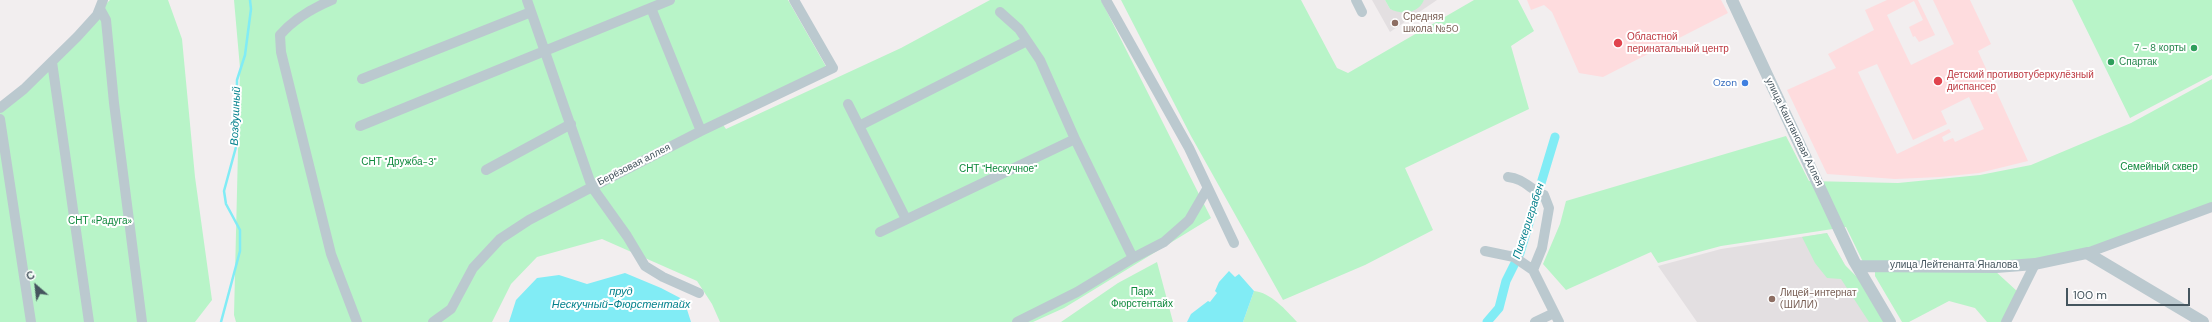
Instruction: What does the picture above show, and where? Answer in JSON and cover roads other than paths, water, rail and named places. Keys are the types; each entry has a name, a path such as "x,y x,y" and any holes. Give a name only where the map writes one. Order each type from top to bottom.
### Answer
{"street":[{"path":"332,0 298,18 287,27 280,35 281,52 331,254 357,322"},
{"name":"Берёзовая аллея","path":"527,0 592,187 701,131 833,68 794,0"},
{"path":"360,126 670,0"},
{"path":"1106,0 1189,148 1207,189 1234,243"},
{"path":"1356,0 1362,12"},
{"name":"улица Каштановая Аллея","path":"1736,1 1778,103 1857,265 1890,322"},
{"path":"0,108 24,89 77,37 101,4"},
{"path":"101,4 106,20 114,103 142,322"},
{"path":"651,8 701,131"},
{"path":"362,79 531,12"},
{"path":"1000,12 1020,29 1040,60 1075,139 1132,258"},
{"path":"859,126 1027,41"},
{"path":"52,62 89,322"},
{"path":"848,104 906,219"},
{"path":"0,119 31,322"},
{"path":"486,170 571,124"},
{"path":"880,232 1075,139"},
{"path":"1508,177 1516,178 1539,193 1549,208 1542,248 1533,270"},
{"path":"433,322 450,309 473,268 500,239 529,220 592,187 627,236 645,266 663,277 699,293"},
{"path":"1017,322 1077,292 1132,258 1164,242 1189,220 1207,189"},
{"name":"улица Лейтенанта Яналова","path":"1857,265 1996,267 2035,264 2087,253 2212,208"},
{"path":"1485,252 1518,259 1533,270 1557,318 1535,322"},
{"path":"2087,253 2188,318 2203,322"},
{"path":"2006,322 2035,264"}],"water":[{"path":"1229,271 1235,277 1239,274 1254,291 1243,322 1187,322 1191,314 1208,301 1210,302 1217,293 1215,291 1219,282"},
{"name":"пруд Нескучный-Фюрстентайх","path":"625,273 661,288 684,300 691,322 509,322 516,300 537,278 559,275 587,284"}],"waterway":[{"name":"Воздушный","path":"221,322 240,251 240,230 226,204 224,191 236,147 237,80 245,55 251,9 250,0"},
{"name":"Пискериграбен","path":"1487,322 1499,308 1506,281 1520,253 1555,137"}],"place":[{"name":"Средняя школа №50","path":"1395,23"},
{"name":"Областной перинатальный центр","path":"1618,43"},
{"name":"7 - 8 корты","path":"2194,48"},
{"name":"Спартак","path":"2111,62"},
{"name":"Детский противотуберкулёзный диспансер","path":"1938,81"},
{"name":"Ozon","path":"1745,83"},
{"name":"Лицей-интернат (ШИЛИ)","path":"1772,299"}],"park label":[{"name":"СНТ \"Дружба-3\"","path":"399,162"},
{"name":"Семейный сквер","path":"2159,167"},
{"name":"СНТ \"Нескучное\"","path":"998,169"},
{"name":"СНТ «Радуга»","path":"100,221"},
{"name":"Парк Фюрстентайх","path":"1142,298"}]}
